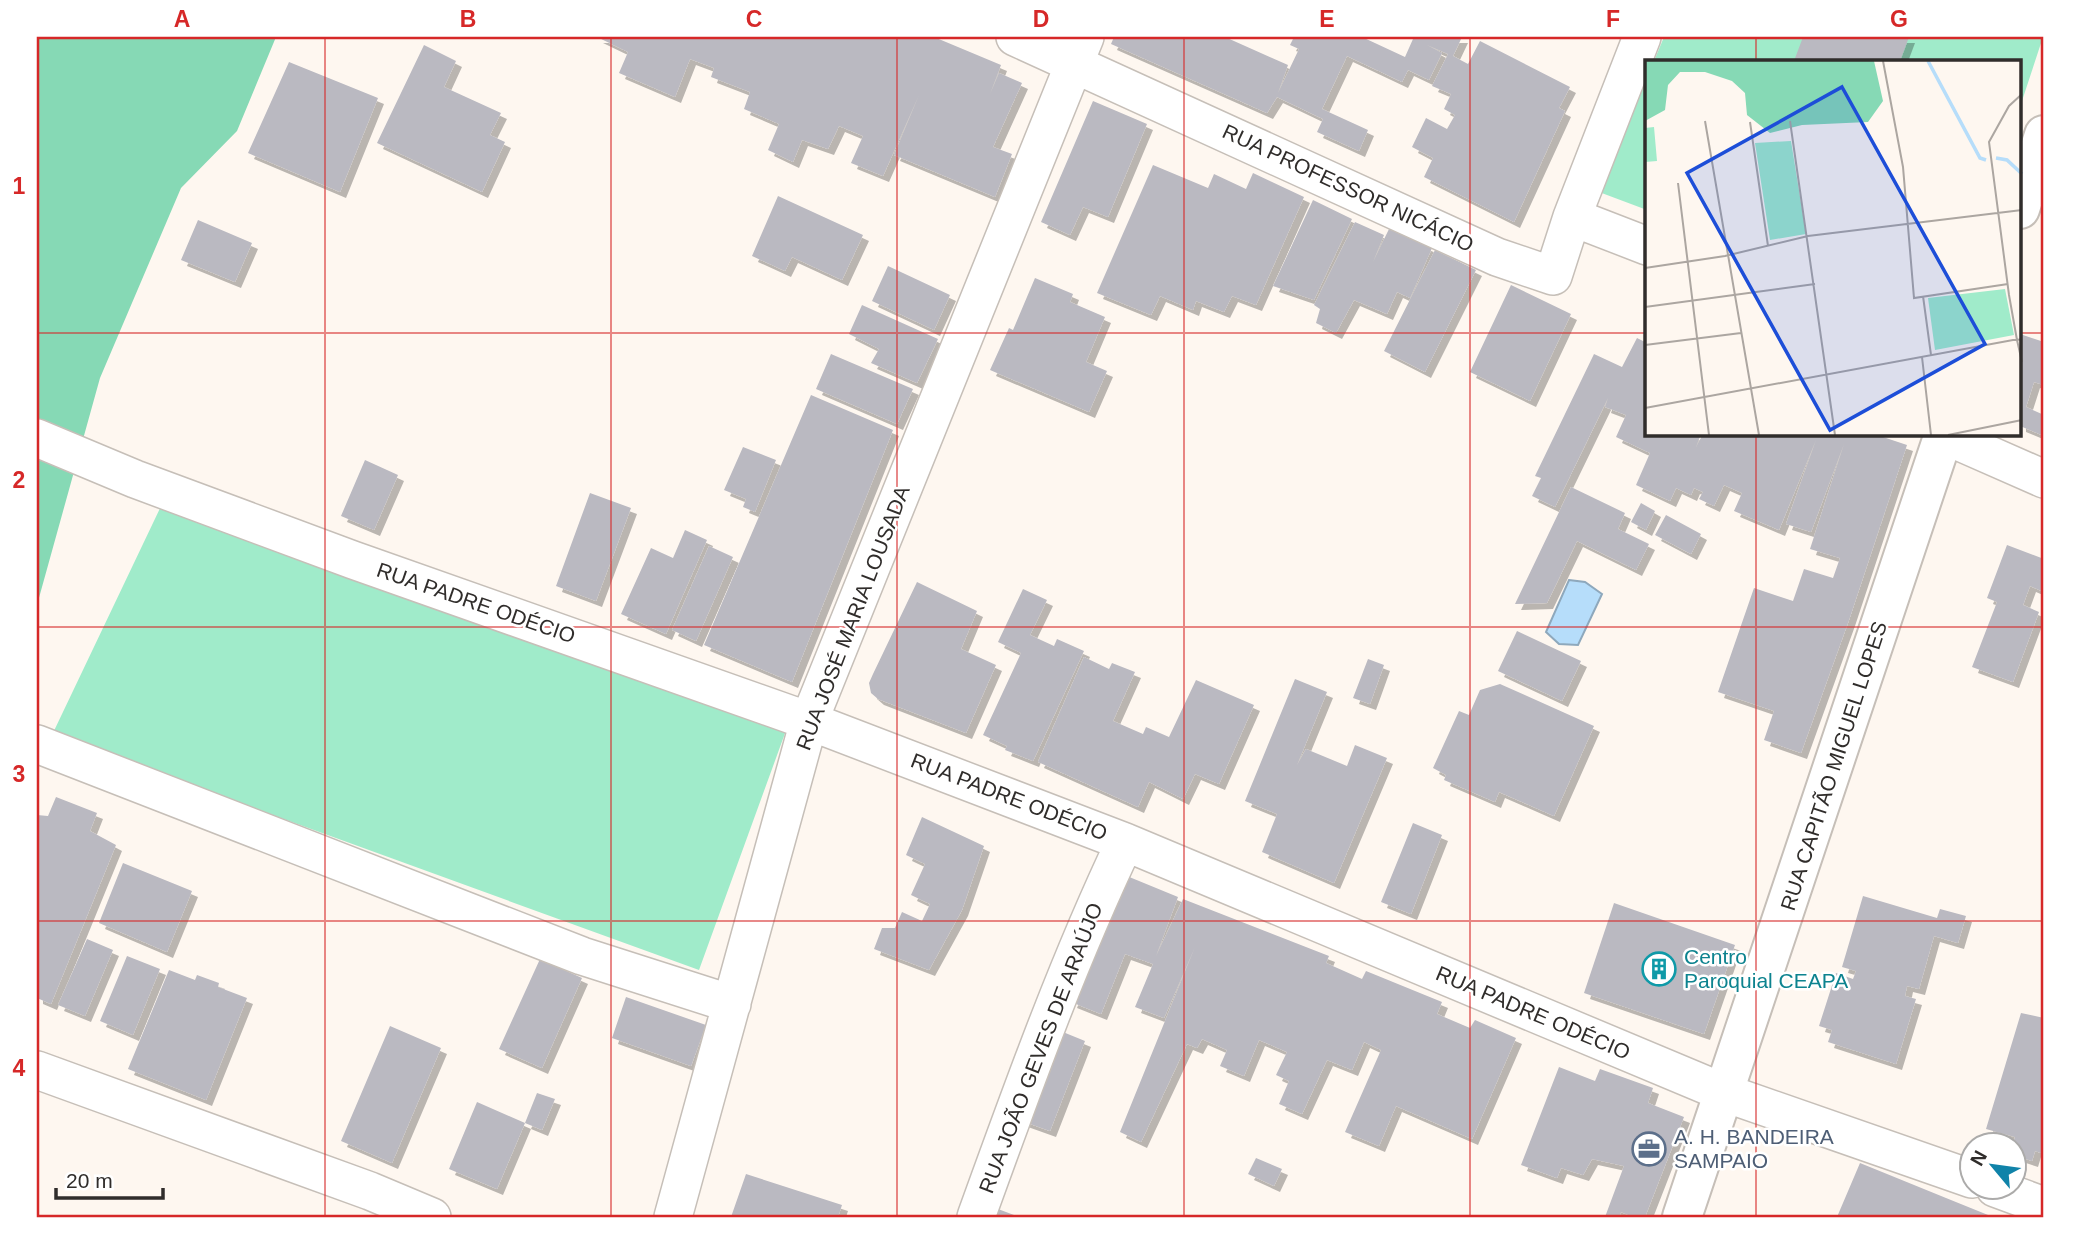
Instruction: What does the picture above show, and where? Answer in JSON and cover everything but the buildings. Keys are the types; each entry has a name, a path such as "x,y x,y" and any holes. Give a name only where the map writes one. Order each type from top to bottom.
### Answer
{"main road":[{"path":"2022,203 2044,135"},
{"name":"RUA CAPITÃO MIGUEL LOPES","path":"1682,1217 1943,436"}],"street":[{"name":"RUA PROFESSOR NICÁCIO","path":"1015,37 1080,50 1497,257 1553,276 1573,217"},
{"path":"1642,37 1573,217 1645,245"},
{"name":"RUA JOSÉ MARIA LOUSADA","path":"673,1217 809,720 1080,50"},
{"path":"1948,436 2044,479"},
{"name":"RUA PADRE ODÉCIO","path":"37,438 135,480 353,560 809,720 1125,842 1725,1093 1958,1174"},
{"path":"37,744 582,956 732,1004"},
{"name":"RUA JOÃO GEVES DE ARAÚJO","path":"976,1217 1043,1031 1125,842"},
{"path":"37,1070 370,1191 432,1217"}],"green space":[{"path":"37,37 276,37 237,131 181,188 100,378 37,605"},
{"path":"1664,37 2043,37 2022,101 2022,60 1654,60"},
{"path":"1645,82 1645,209 1599,192"},
{"path":"163,502 788,725 699,970 52,735"}],"water":[{"path":"1569,580 1585,582 1602,594 1578,645 1559,644 1546,632"}],"place":[{"name":"Centro Paroquial CEAPA","path":"1659,969"},
{"name":"A. H. BANDEIRA SAMPAIO","path":"1649,1149"}]}
